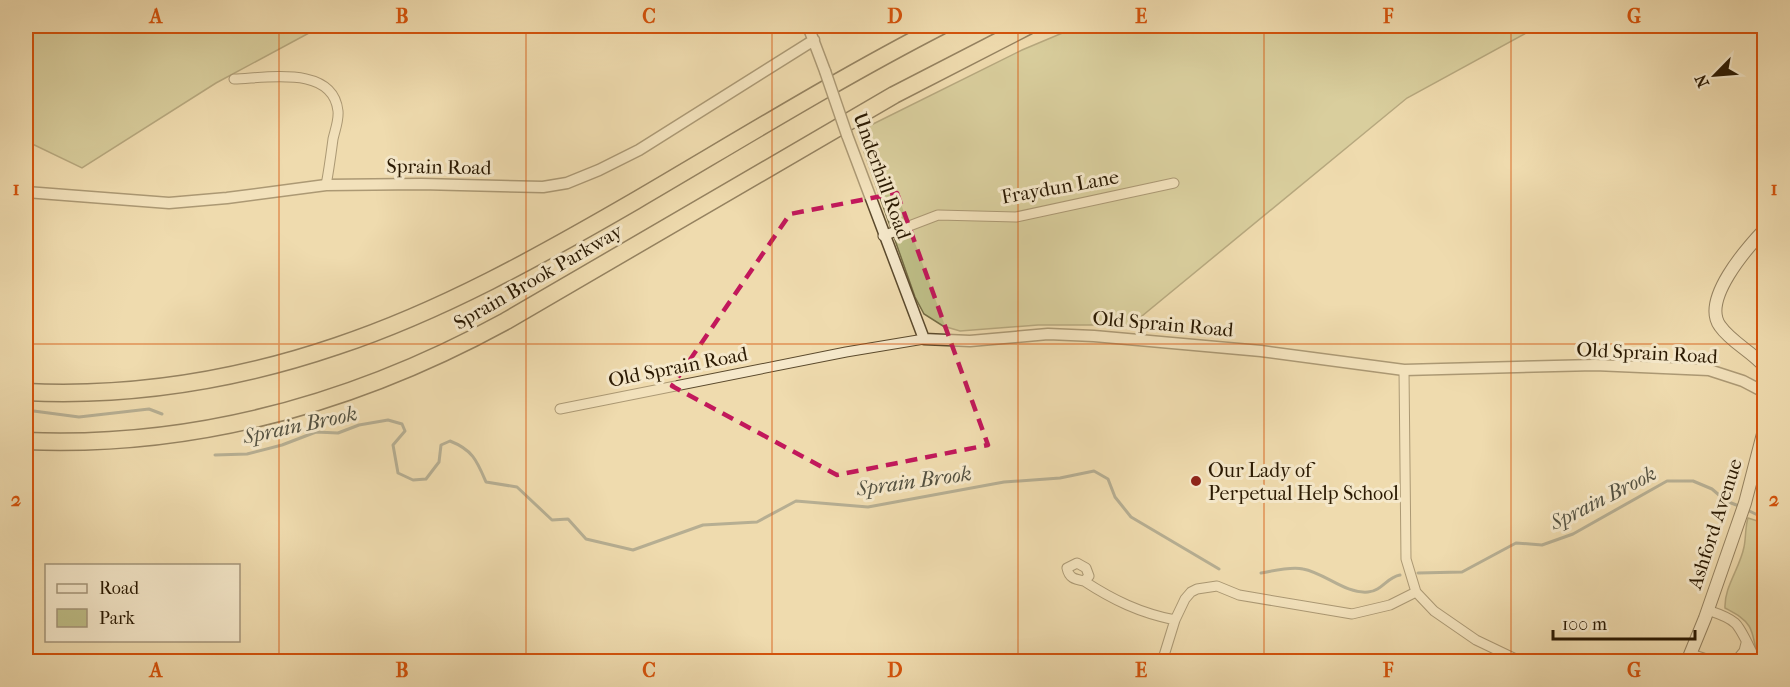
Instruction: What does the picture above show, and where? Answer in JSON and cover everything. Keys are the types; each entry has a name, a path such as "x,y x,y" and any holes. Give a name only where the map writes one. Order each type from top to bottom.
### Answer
{"highway":[{"name":"Sprain Brook Parkway","path":"26,392 100,391 204,381 293,360 371,334 435,307 529,261 825,89 940,26"},
{"name":"Sprain Brook Parkway","path":"26,441 148,437 216,427 284,412 383,380 446,353 506,321 878,104 954,62 1028,26"}],"main road":[{"path":"1764,230 1732,269 1721,290 1714,313 1718,323 1727,334 1758,358 1764,366"},
{"name":"Ashford Avenue","path":"1689,658 1745,503 1764,430"}],"street":[{"name":"Underhill Road","path":"808,26 924,339"},
{"name":"Sprain Road","path":"26,192 169,203 326,185 421,184 543,187 567,183 639,150 814,40"},
{"path":"234,79 311,79 322,83 334,96 339,113 326,185"},
{"name":"Fraydun Lane","path":"884,236 938,215 1017,217 1174,183"},
{"name":"Old Sprain Road","path":"560,409 846,352 924,339 970,341 1048,334 1261,351 1330,362 1404,370 1595,365 1709,370 1743,381 1764,392"},
{"path":"1404,370 1406,559 1416,592 1434,611 1476,640 1511,660 1522,662"},
{"path":"1084,581 1113,600 1149,615 1175,620"},
{"path":"1162,662 1175,620 1185,599 1197,589 1217,586 1239,595 1352,614 1390,605 1416,592"},
{"path":"1707,609 1735,622 1741,629 1757,662"},
{"path":"1735,662 1744,651 1746,643"},
{"path":"1689,658 1716,662"}],"highlighted area":[{"path":"897,193 988,445 837,475 672,386 790,214"}],"green space":[{"path":"26,26 322,26 216,83 82,168 26,141"},
{"path":"1079,26 1539,26 1407,98 1131,325 1038,325 960,331 943,326 924,314 915,297 857,132 1022,50"},
{"path":"1748,518 1764,523 1764,661 1756,650 1749,626 1725,608 1727,593 1744,547"}],"waterway":[{"name":"Sprain Brook","path":"26,410 79,417 149,409 162,414"},
{"name":"Sprain Brook","path":"215,455 247,454 282,445 316,432 338,433 359,425 388,420 402,424 405,431 393,445 398,473 413,480 426,479 439,462 441,445 450,441 469,452 486,482 517,487 552,520 568,519 586,539 633,550 703,525 757,522 796,501 868,507 1004,482 1060,478 1094,471 1108,479 1115,497 1131,517 1219,569"},
{"name":"Sprain Brook","path":"1418,573 1462,572 1516,543 1542,545 1573,534 1667,481 1693,481 1712,489 1726,501 1739,506"},
{"name":"Sprain Brook","path":"1745,509 1764,518"},
{"name":"Sprain Brook","path":"1261,573 1298,568 1311,571 1343,587 1360,592 1373,591 1391,578 1400,575"}],"place":[{"name":"Our Lady of Perpetual Help School","path":"1196,481"}]}
